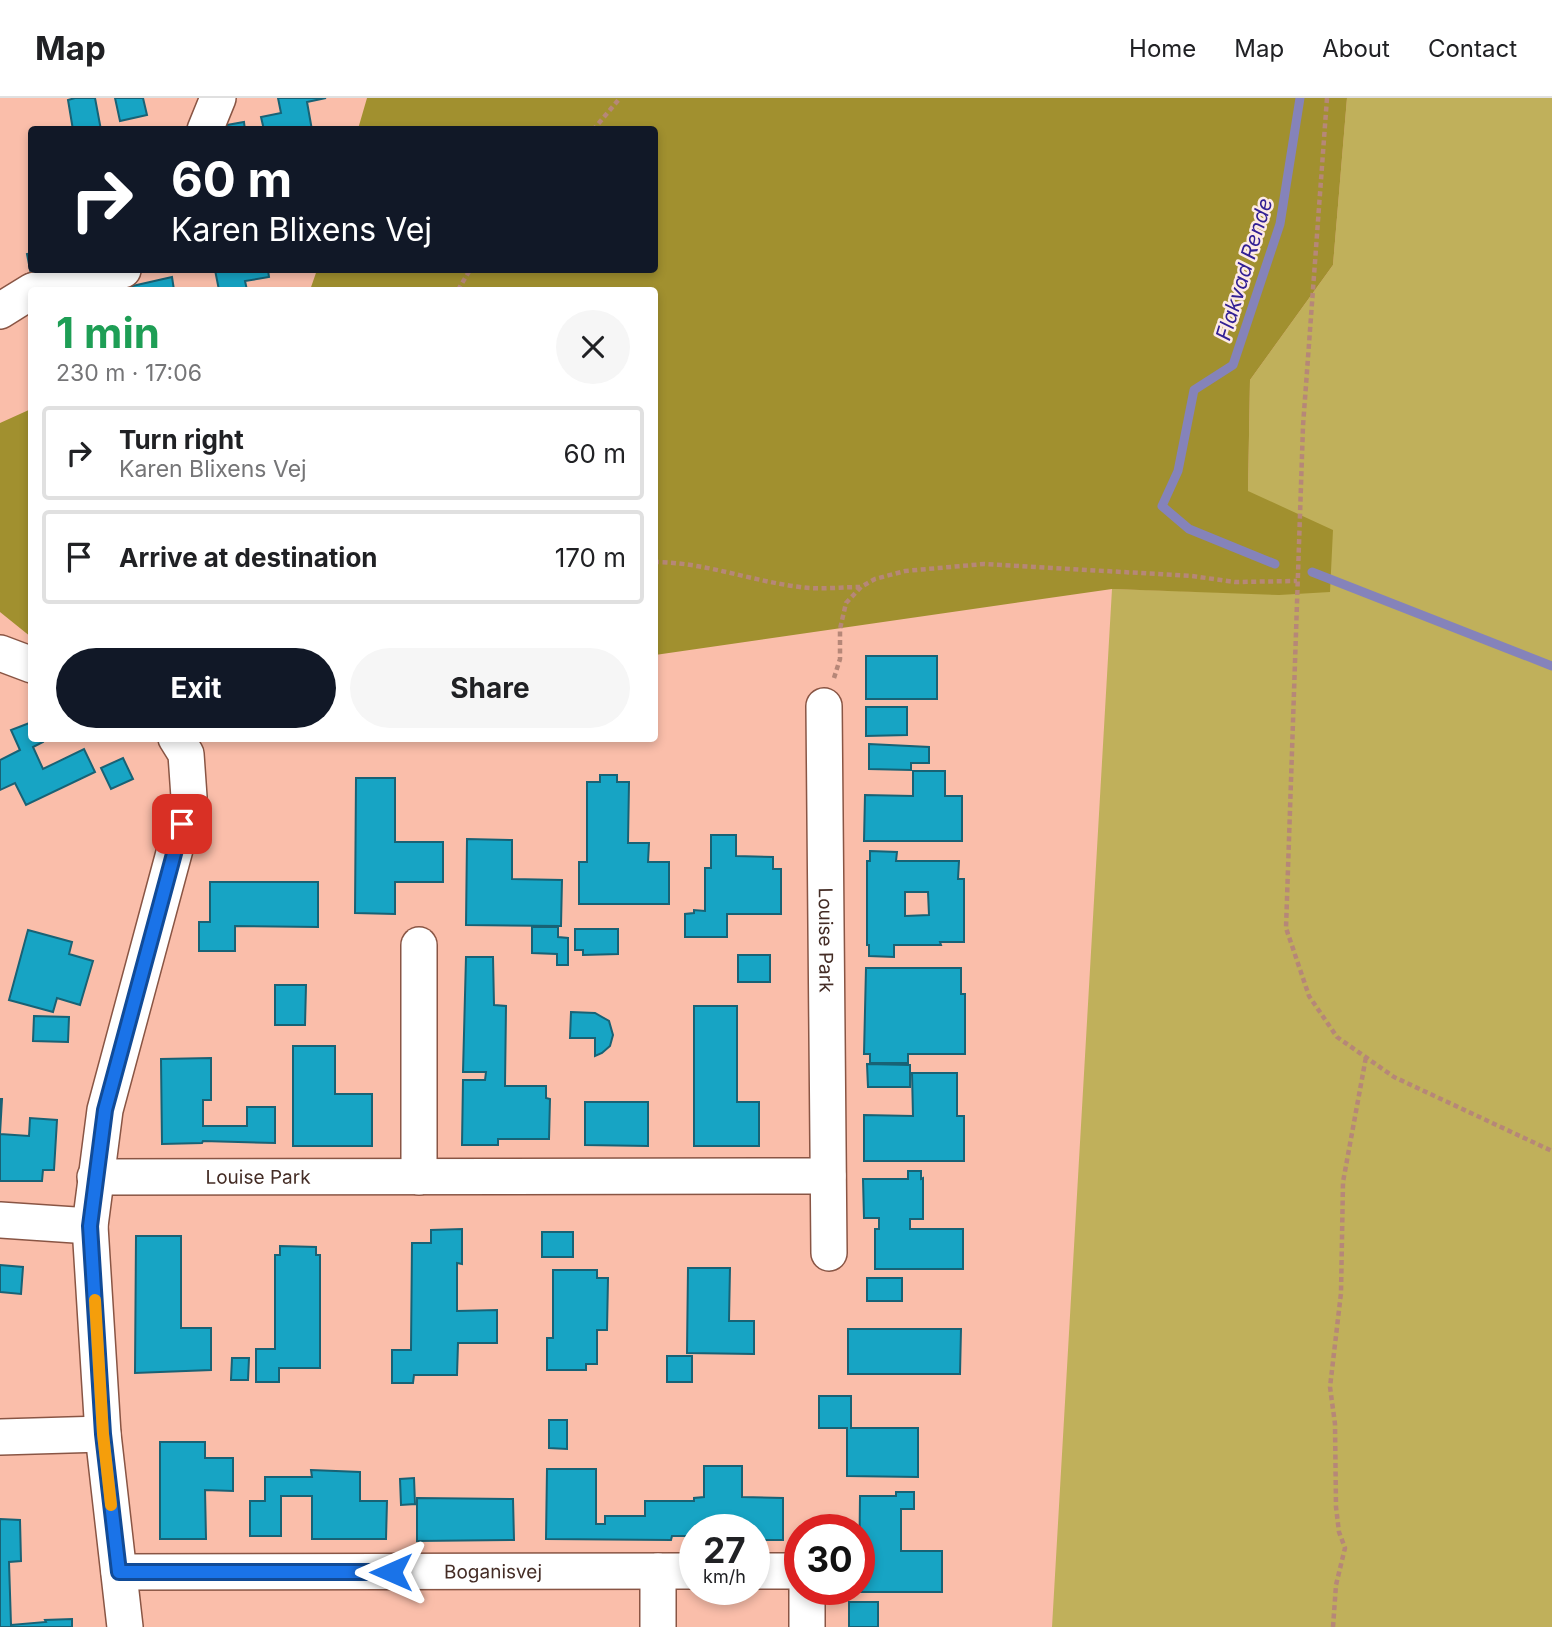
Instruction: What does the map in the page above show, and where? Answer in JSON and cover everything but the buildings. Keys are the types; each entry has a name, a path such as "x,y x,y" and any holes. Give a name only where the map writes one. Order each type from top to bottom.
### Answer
{"street":[{"path":"207,126 218,98"},
{"path":"50,287 110,273"},
{"path":"0,311 28,294"},
{"path":"0,653 28,664"},
{"name":"Louise Park","path":"824,706 829,1253"},
{"path":"125,1627 103,1434 90,1226 105,1110 189,797 186,754 178,742"},
{"path":"419,945 419,1177"},
{"name":"Louise Park","path":"95,1177 828,1176"},
{"path":"0,1220 90,1226"},
{"path":"0,1437 103,1434"},
{"path":"657,1571 658,1627"},
{"name":"Boganisvej","path":"119,1572 679,1571"},
{"path":"807,1605 807,1627"}],"path":[{"path":"596,126 620,98"},
{"path":"1327,98 1303,426 1286,928 1308,996 1337,1037 1394,1077 1552,1151"},
{"path":"658,562 739,574 801,588 861,587"},
{"path":"824,706 840,659 839,629 846,603 861,587 875,579 905,571 984,564 1192,576 1235,582 1297,581"},
{"path":"1333,1627 1336,1586 1345,1548 1339,1532 1336,1507 1335,1424 1330,1387 1341,1293 1343,1182 1366,1057"}],"shaded area":[{"path":"367,98 1347,98 1333,265 1250,380 1248,491 1333,530 1330,592 1279,595 1112,589 658,655 658,287 311,287 316,273 658,273 658,126 359,126"},
{"path":"1347,98 1552,98 1552,1627 1052,1627 1112,589 1279,594 1248,491 1250,380 1333,265"},
{"path":"28,410 28,635 0,612 0,423"}],"waterway":[{"name":"Flakvad Rende","path":"1275,564 1189,529 1162,506 1178,471 1194,390 1233,365 1280,224 1300,98"},
{"name":"Flakvad Rende","path":"1312,572 1552,666"}],"slow traffic":[{"path":"95,1300 103,1434 111,1505"}],"route":[{"path":"182,824 105,1110 90,1226 103,1434 119,1572 391,1572"}]}
